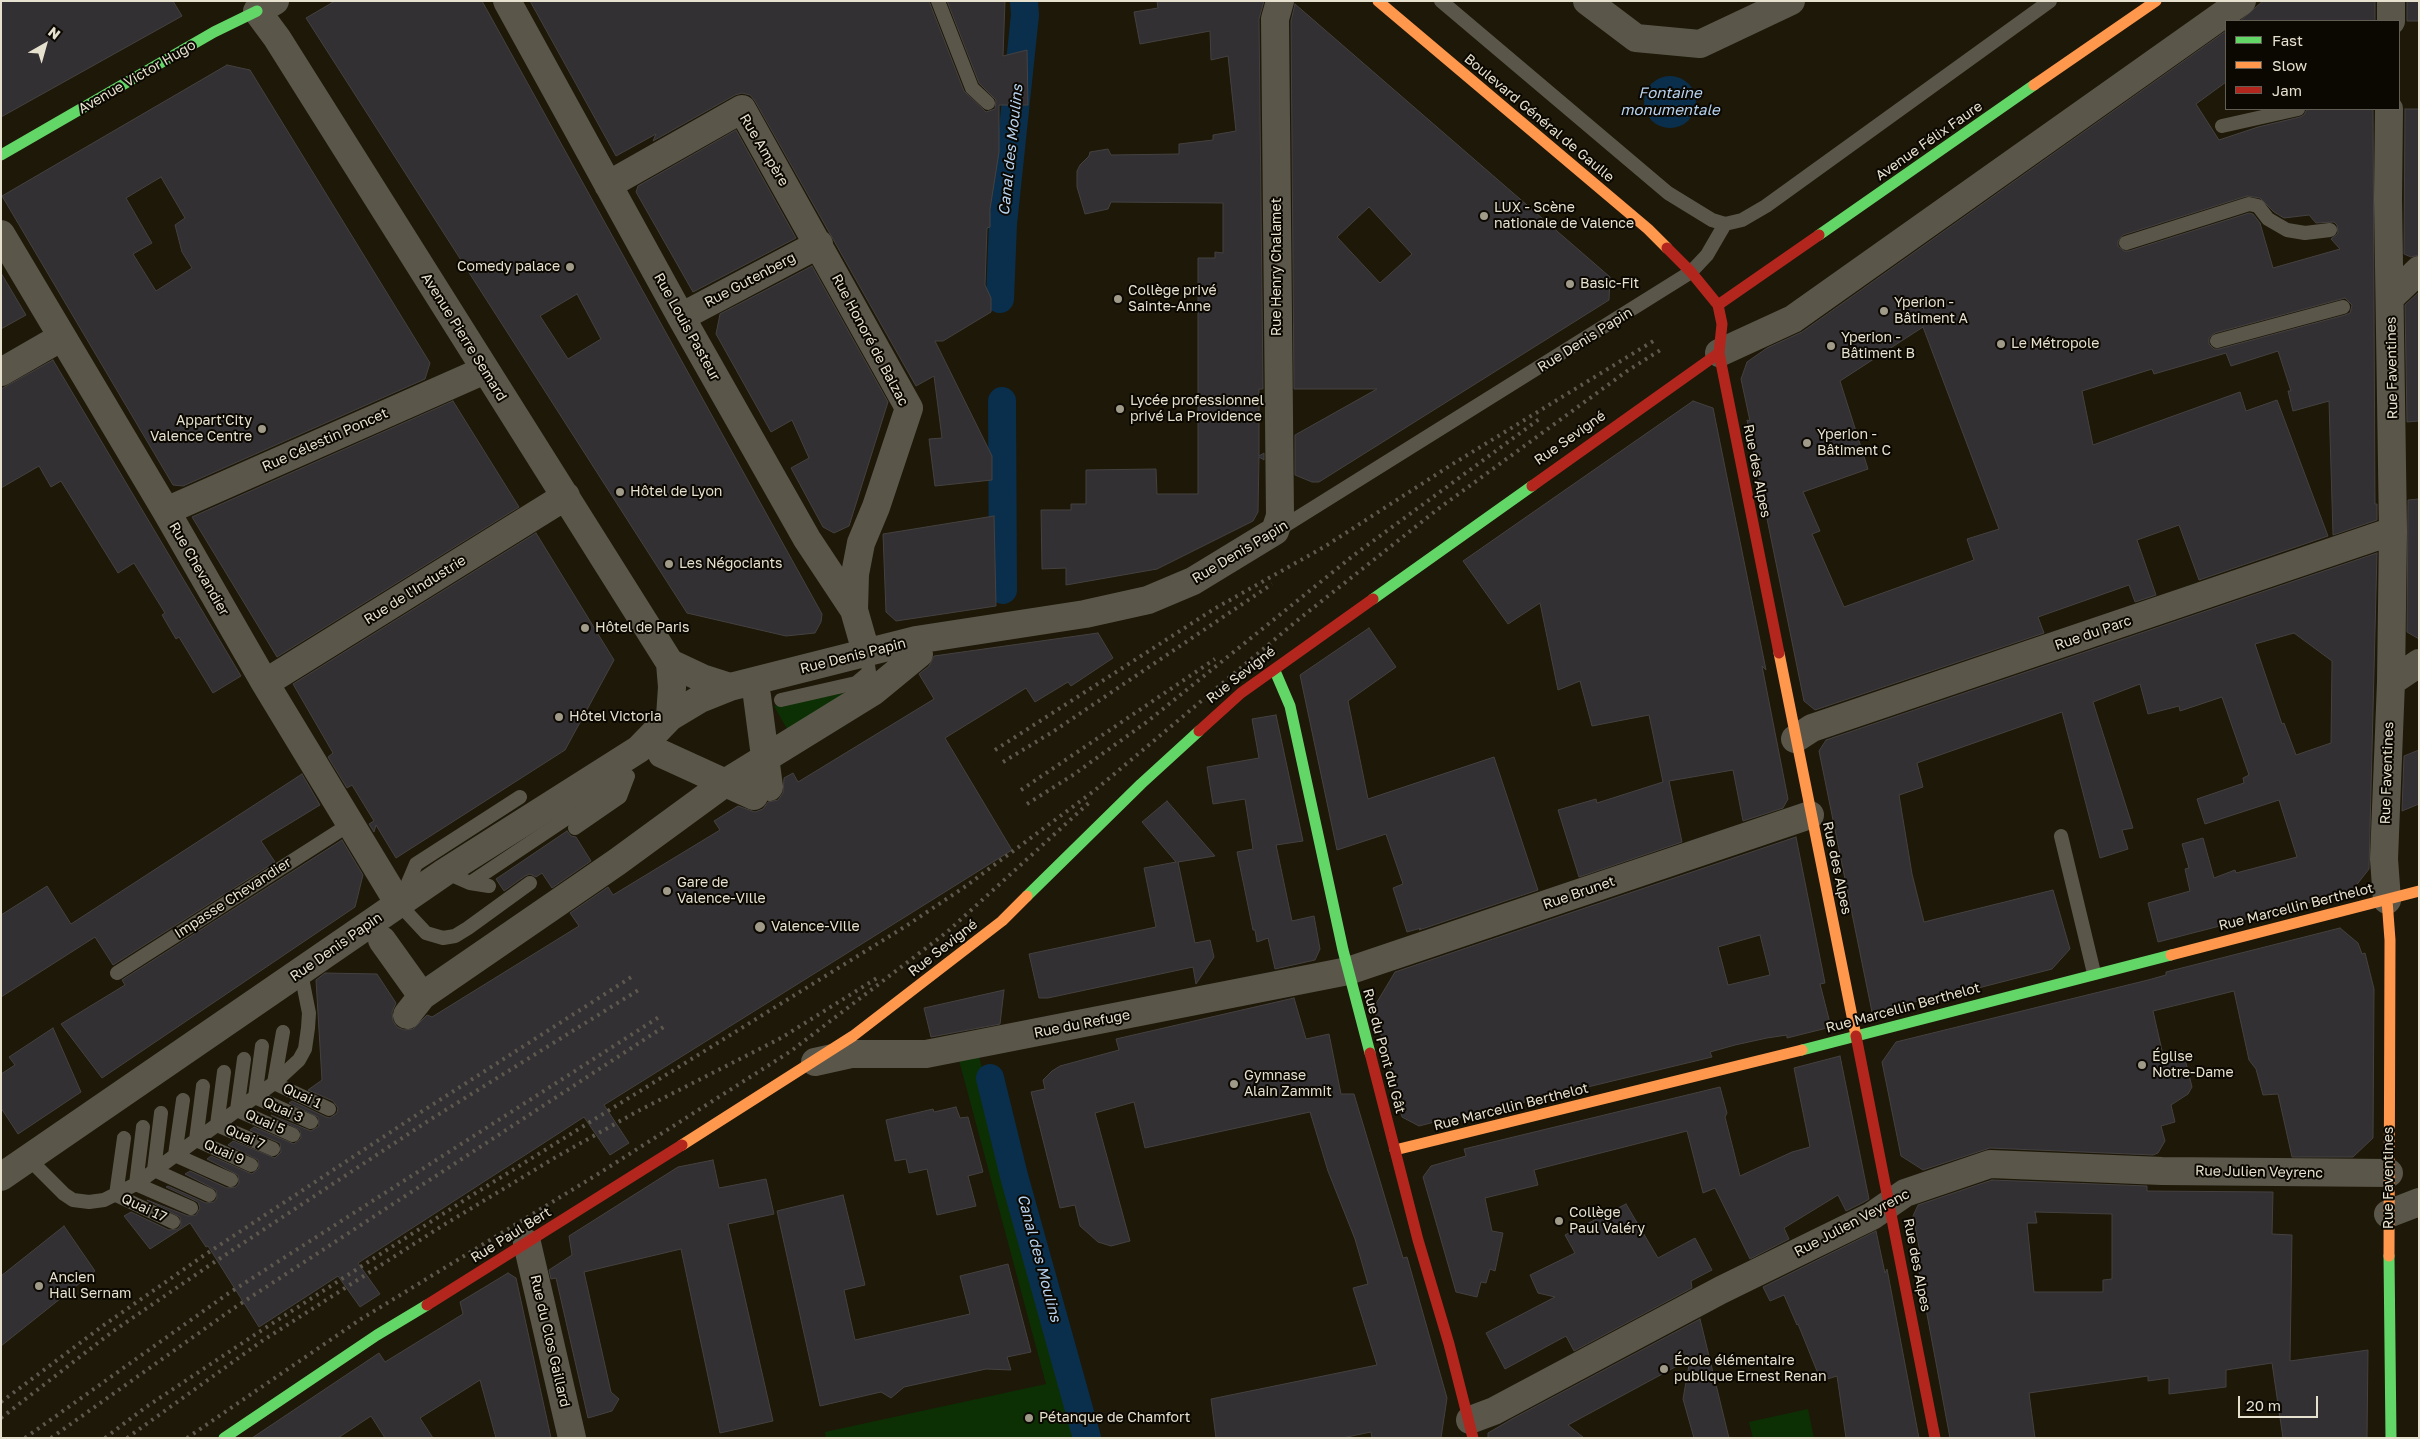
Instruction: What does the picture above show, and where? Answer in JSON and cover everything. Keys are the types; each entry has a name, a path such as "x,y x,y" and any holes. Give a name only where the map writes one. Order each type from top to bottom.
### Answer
{"main road":[{"name":"Boulevard Général de Gaulle","path":"1378,1 1648,230 1691,272 1718,305"},
{"name":"Avenue Félix Faure","path":"1718,305 2156,1"},
{"name":"Avenue Victor Hugo","path":"1,155 258,5"},
{"name":"Rue des Alpes","path":"1718,305 1722,324 1719,352 1810,815 1890,1204 1935,1438"},
{"name":"Rue Sevigné","path":"815,1062 853,1036 1002,921 1209,719 1240,693 1719,352"},
{"name":"Rue du Pont du Gât","path":"1274,670 1290,706 1348,971 1470,1432"},
{"name":"Rue Marcellin Berthelot","path":"1395,1150 1693,1078 2094,973 2419,891"},
{"name":"Rue Faventines","path":"2387,900 2390,940 2388,1214 2392,1438"},
{"name":"Rue Paul Bert","path":"235,1434 377,1335 538,1237 815,1062"}],"street":[{"name":"Rue Louis Pasteur","path":"507,1 681,317 807,539 854,610 867,657"},
{"name":"Rue Henry Chalamet","path":"1275,532 1280,516 1275,19 1280,1"},
{"path":"1587,1 1636,38 1700,44 1791,1"},
{"path":"1719,352 1788,322 2242,1"},
{"path":"2391,1 2391,20"},
{"name":"Avenue Pierre Semard","path":"258,5 276,38 670,663"},
{"name":"Rue Ampère","path":"608,184 742,109 819,244"},
{"name":"Rue Faventines","path":"2387,900 2384,859 2391,682 2393,531 2383,298 2382,227 2389,110"},
{"name":"Rue Chevandier","path":"1,234 166,511 265,683 399,904"},
{"name":"Rue Gutenberg","path":"681,317 819,244"},
{"name":"Rue Honoré de Balzac","path":"819,244 909,408 876,507 861,543 855,574 854,610"},
{"path":"2383,298 2419,270"},
{"path":"1,372 62,337"},
{"name":"Rue Célestin Poncet","path":"166,511 485,370"},
{"name":"Rue de l'Industrie","path":"265,683 566,496"},
{"name":"Rue du Parc","path":"1795,739 1812,728 2393,531"},
{"name":"Rue Denis Papin","path":"12,1163 301,972 445,872 650,751 670,717 700,699 730,687 867,657 916,640 1120,608 1148,600 1193,581 1275,532"},
{"path":"382,940 415,1005 725,783 874,691 919,654"},
{"path":"670,717 672,687 670,663 702,678 730,687"},
{"path":"2391,682 2419,663"},
{"path":"650,751 725,783 762,792 769,698"},
{"name":"Rue Brunet","path":"1348,971 1810,815"},
{"name":"Rue du Refuge","path":"815,1062 850,1054 926,1054 1348,971"},
{"name":"Rue Julien Veyrenc","path":"1470,1432 1494,1411 1721,1290 1872,1216 1905,1193 1990,1164 2116,1169 2389,1173"},
{"path":"2388,1214 2419,1202"},
{"name":"Rue du Clos Gaillard","path":"538,1237 572,1438"}],"lane":[{"path":"938,1 972,88 988,103"},
{"path":"1441,1 1668,193 1712,220 1725,224 1742,220 1766,206 2050,1"},
{"path":"2222,126 2294,110"},
{"path":"2126,243 2249,204 2258,206 2268,220 2287,230 2304,233 2330,230"},
{"name":"Rue Denis Papin","path":"1275,532 1691,272 1707,255 1725,224"},
{"path":"2217,341 2342,307"},
{"path":"769,698 856,683 869,672 867,657"},
{"path":"538,1237 560,1227 850,1054 1010,927 1152,790 1262,692 1274,670"},
{"path":"470,884 627,778 650,751"},
{"path":"575,828 620,797 627,778"},
{"path":"520,798 416,864 399,904 426,933 443,938 455,936 468,928 530,883"},
{"name":"Impasse Chevandier","path":"117,973 350,824"},
{"path":"2061,836 2094,973"},
{"path":"445,872 470,884 489,886"},
{"path":"12,1163 74,1200 89,1202 104,1200 136,1184 274,1083 299,1060 305,1049 308,1013 301,972"},
{"path":"274,1083 283,1032"},
{"path":"255,1097 262,1046"},
{"path":"237,1110 244,1059"},
{"path":"217,1124 224,1072"},
{"name":"Quai 1","path":"274,1083 330,1109"},
{"path":"196,1140 203,1086"},
{"name":"Quai 3","path":"255,1097 311,1122"},
{"path":"175,1155 183,1100"},
{"name":"Quai 5","path":"237,1110 293,1135"},
{"path":"154,1170 161,1113"},
{"name":"Quai 7","path":"217,1124 273,1149"},
{"path":"136,1184 143,1127"},
{"path":"116,1195 124,1138"},
{"name":"Quai 9","path":"196,1140 252,1165"},
{"path":"175,1155 231,1180"},
{"path":"154,1170 210,1195"},
{"path":"136,1184 191,1208"},
{"name":"Quai 17","path":"116,1195 173,1222"}],"green space":[{"path":"861,690 787,729 774,706"},
{"path":"976,1045 1065,1387 1084,1438 826,1438 825,1432 1046,1384 956,1049"},
{"path":"1808,1409 1814,1438 1753,1438 1749,1422"}],"water":[{"name":"Fontaine monumentale","path":"1665,76 1675,76 1689,83 1696,97 1696,107 1689,121 1675,128 1665,128 1655,124 1648,117 1644,107 1644,97 1648,87 1655,80"}],"building":[{"path":"1,1 173,1 182,16 1,117"},
{"path":"335,1 482,1 822,614 821,622 815,633 786,636 687,613 306,18","holes":["577,294 601,339 568,359 540,316"]},
{"path":"530,1 929,1 964,91 986,112 995,109 996,100 979,83 947,1 1005,1 1003,56 1027,50 1028,105 999,105 999,152 990,209 990,227 987,228 985,285 991,298 991,312 943,341 935,341 992,456 992,480 935,486 929,439 942,438 934,376 916,386 750,95 742,93 735,95 653,141 656,134 616,156"},
{"path":"1157,1 1264,1 1259,19 1263,389 1259,389 1259,456 1264,453 1264,460 1259,457 1258,512 1253,521 1157,569 1066,585 1066,568 1042,569 1041,510 1071,510 1071,504 1086,504 1086,470 1156,469 1157,494 1198,494 1198,258 1215,258 1215,252 1223,253 1223,203 1111,202 1108,209 1085,214 1077,187 1077,171 1090,152 1108,149 1111,155 1179,154 1179,144 1213,140 1213,135 1236,131 1228,56 1211,60 1210,31 1140,44 1134,12 1158,8"},
{"path":"2263,1 2375,1 2375,20 2241,20"},
{"path":"2407,1 2419,1 2419,21 2407,21"},
{"path":"1295,4 1610,277 1609,300 1319,482 1312,482 1295,475 1295,435 1377,389 1294,389 1291,21","holes":["1369,207 1412,254 1380,283 1337,237"]},
{"path":"2225,32 2225,83 2196,104 2219,140 2258,127 2300,117 2304,115 2306,110 2373,110 2375,504 2377,504 2377,520 2333,535 2329,401 2293,411 2288,391 2291,391 2278,351 2231,366 2226,353 2154,374 2152,369 2082,391 2093,445 2240,392 2246,411 2277,400 2328,536 2199,580 2179,525 2137,540 2156,595 2135,602 2129,585 2038,617 2044,633 1815,710 1804,701 1747,420 1750,421 1741,379 1747,362 1767,348 1802,332","holes":["2247,196 2260,198 2274,212 2284,218 2309,215 2316,223 2334,222 2337,225 2338,233 2331,239 2340,249 2273,268 2260,223 2253,214 2249,213 2129,251 2124,251 2118,246 2118,241 2123,235","2345,298 2352,305 2350,313 2345,315 2219,349 2214,349 2209,344 2209,338 2215,333","1923,327 1999,529 1967,539 1974,560 1844,607 1812,534 1820,531 1803,492 1868,469 1840,381"]},
{"path":"227,65 250,70 430,363 425,379 183,486 173,485 2,196","holes":["161,177 185,218 175,225 182,252 192,268 156,291 133,254 152,243 126,198"]},
{"path":"2405,109 2419,109 2419,255 2411,257 2404,254"},
{"path":"736,130 796,238 693,292 636,192 638,186"},
{"path":"812,266 888,402 849,526 834,533 823,527 791,468 809,458 792,420 771,432 716,334 720,314"},
{"path":"1,273 26,315 1,329"},
{"path":"2419,292 2419,421 2407,422 2405,305"},
{"path":"53,360 241,676 213,693 179,637 176,639 162,615 165,613 134,563 118,573 61,481 51,487 39,466 1,488 1,389"},
{"path":"453,401 519,507 277,657 192,517"},
{"path":"1693,401 1713,408 1766,670 1762,666 1788,799 1783,808 1743,821 1733,770 1669,781 1682,842 1579,877 1558,810 1596,799 1597,803 1663,782 1649,715 1592,726 1580,681 1558,690 1540,603 1508,624 1463,561"},
{"path":"2419,499 2419,639 2407,632 2408,500"},
{"path":"994,516 996,606 896,621 886,612 883,534"},
{"path":"536,533 614,660 565,750 396,858 376,825 374,832 369,824 374,821 352,785 347,788 328,757 333,753 293,684"},
{"path":"2377,553 2369,869 2351,892 2158,942 2148,903 2190,891 2185,869 2189,868 2182,844 2203,838 2214,878 2235,870 2236,873 2297,857 2279,800 2205,824 2197,799 2244,783 2243,778 2249,775 2222,697 2180,711 2179,706 2148,714 2140,684 2093,702 2133,828 2122,830 2128,849 2100,858 2062,712 1917,763 1923,787 1899,795 1912,874 1924,922 2053,890 2070,949 2052,969 1924,1002 1927,999 1872,1012 1819,751 1826,740","holes":["2294,633 2332,661 2331,743 2296,755 2284,723 2282,724 2255,644"]},
{"path":"1369,628 1396,667 1348,701 1368,799 1494,757 1538,890 1419,930 1421,928 1407,932 1393,888 1403,884 1386,834 1337,850 1300,675"},
{"path":"1098,633 1113,658 1071,686 1068,682 1035,702 1026,688 945,738 1012,850 604,1105 629,1143 610,1155 584,1117 358,1263 380,1294 360,1307 338,1276 259,1327 208,1246 206,1247 190,1223 150,1249 124,1216 131,1212 169,1230 178,1229 181,1225 180,1217 147,1200 188,1216 196,1215 200,1208 198,1202 166,1187 168,1186 206,1203 214,1202 217,1198 216,1190 185,1174 190,1171 227,1188 236,1187 239,1183 238,1175 207,1159 211,1156 252,1174 259,1168 258,1160 228,1145 233,1141 275,1158 281,1152 280,1143 250,1130 254,1127 294,1144 301,1138 300,1130 271,1115 311,1131 319,1126 318,1117 289,1103 292,1101 330,1118 337,1113 338,1108 333,1101 308,1090 322,1080 316,980 325,973 377,974 396,1003 392,1012 393,1021 397,1027 404,1030 413,1029 427,1015 432,1017 579,926 570,913 608,887 613,895 720,830 714,821 738,806 755,812 763,809 768,802 778,800 783,793 784,778 793,773 798,782 934,699 919,674 929,666 934,656"},
{"path":"1276,715 1303,841 1276,845 1292,921 1314,916 1320,949 1315,960 1275,969 1268,938 1257,942 1255,930 1253,930 1237,852 1253,849 1245,799 1213,804 1207,767 1259,758 1252,719"},
{"path":"2419,750 2419,804 2402,811 2404,756"},
{"path":"302,774 320,805 261,841 275,862 113,965 95,937 1,997 1,915 47,886 71,924"},
{"path":"1167,801 1215,856 1178,862 1195,943 1210,940 1214,957 1196,984 1193,967 1048,998 1039,998 1029,954 1156,927 1144,868 1176,862 1142,822"},
{"path":"567,831 571,836 576,837 591,861 552,888 542,873 536,877 530,874 525,876 504,891 496,879"},
{"path":"1796,837 1825,983 1820,984 1831,1027 1787,1038 1787,1035 1735,1045 1710,1052 1712,1057 1419,1126 1402,1117 1374,1007 1395,972","holes":["1760,935 1770,975 1728,985 1718,947"]},
{"path":"342,840 363,875 355,907 102,1078 61,1024 125,985 122,980"},
{"path":"2340,928 2358,943 2362,954 2365,953 2374,989 2373,1138 2353,1157 2292,1157 2278,1094 2263,1095 2256,1069 2249,1060 2234,991 2153,1011 2163,1055 2183,1051 2192,1087 2188,1094 2171,1105 2175,1122 2161,1126 2165,1141 2158,1153 2153,1155 1990,1148 1923,1170 1901,1156 1882,1062 1896,1042 2148,980 2166,975 2166,972"},
{"path":"1004,990 1000,1024 931,1037 924,1008"},
{"path":"1294,998 1306,1039 1329,1034 1341,1094 1354,1094 1403,1258 1407,1257 1447,1398 1441,1438 1372,1438 1371,1432 1342,1438 1216,1438 1211,1399 1377,1365 1353,1288 1368,1284 1355,1239 1328,1171 1310,1112 1145,1148 1134,1102 1095,1113 1130,1241 1111,1246 1098,1242 1080,1226 1075,1205 1060,1208 1031,1092 1045,1089 1043,1080 1052,1071 1060,1066 1119,1050 1116,1039"},
{"path":"53,1028 81,1092 18,1134 1,1108 1,1074 15,1065 9,1057"},
{"path":"1840,1056 1869,1199 1846,1211 1838,1195 1784,1228 1789,1239 1750,1259 1715,1188 1703,1193 1687,1131 1534,1170 1538,1185 1485,1198 1492,1231 1503,1233 1495,1271 1490,1269 1486,1283 1481,1282 1477,1297 1456,1292 1423,1177 1431,1166 1466,1156 1464,1149 1720,1087 1727,1113 1725,1117 1740,1176 1792,1152 1810,1147 1794,1068"},
{"path":"956,1107 960,1118 968,1117 983,1172 968,1176 976,1206 937,1215 927,1169 909,1173 906,1159 895,1161 886,1120 933,1109 934,1112"},
{"path":"713,1160 719,1188 766,1179 774,1214 728,1224 773,1421 720,1433 681,1249 584,1272 611,1392 619,1399 612,1411 588,1418 556,1278 551,1279 549,1270 572,1255 569,1236 678,1167"},
{"path":"1992,1180 2147,1186 2147,1191 2273,1192 2272,1234 2292,1235 2290,1361 2368,1350 2367,1438 2283,1438 2272,1363 2226,1370 2226,1387 2169,1394 2169,1378 2148,1381 2148,1376 2029,1393 2035,1438 1950,1438 1915,1250 1920,1252 1913,1216 1918,1205","holes":["2035,1212 2112,1214 2112,1279 2103,1280 2103,1292 2034,1292 2027,1223 2037,1223"]},
{"path":"843,1195 865,1285 844,1290 855,1340 970,1314 960,1276 1008,1264 1031,1352 1007,1357 1011,1370 986,1369 904,1387 891,1398 881,1392 820,1406 777,1211"},
{"path":"1626,1204 1658,1258 1695,1238 1712,1270 1691,1281 1692,1288 1574,1351 1566,1336 1505,1369 1486,1333 1555,1297 1538,1293 1530,1275 1575,1253 1565,1235"},
{"name":"Ancien Hall Sernam","path":"64,1226 95,1271 1,1346 1,1276"},
{"path":"1876,1231 1885,1273 1887,1269 1919,1438 1846,1438 1837,1376 1821,1381 1784,1295 1770,1301 1763,1287"},
{"path":"508,1273 516,1278 551,1438 496,1438 480,1380 420,1418 433,1438 385,1438 371,1416 338,1438 252,1438 379,1353 385,1362 463,1314 460,1302"},
{"path":"1700,1319 1729,1438 1694,1438 1683,1399 1690,1359 1568,1425 1584,1438 1488,1438 1488,1433 1512,1419"}],"waterway":[{"name":"Canal des Moulins","path":"1000,299 1003,224 1025,15 1024,1"},
{"name":"Canal des Moulins","path":"1002,401 1003,590"},
{"name":"Canal des Moulins","path":"990,1078 1014,1176 1087,1438"}],"railway":[{"path":"995,750 1214,609 1324,547 1451,465 1655,340"},
{"path":"105,1438 146,1407 256,1334 474,1194 906,926 966,886 1094,791 1299,619 1438,509 1627,371 1662,349"},
{"path":"1027,804 1073,775 1148,721 1354,555 1542,417"},
{"path":"1003,762 1054,731 1272,584"},
{"path":"1021,790 1215,659"},
{"path":"187,1438 361,1319 598,1174 791,1051 947,932 1092,800"},
{"path":"1,1402 104,1325 203,1256 421,1112 633,976"},
{"path":"127,1438 262,1341 442,1226 556,1157 638,1111 781,1038 877,978"},
{"path":"1,1418 112,1332 207,1267 428,1121 640,989"},
{"path":"25,1438 226,1295 659,1017"},
{"path":"51,1438 234,1308 665,1026"}],"traffic: fast":[{"path":"1,155 214,32 257,11"},
{"path":"1819,235 2034,85"},
{"path":"1373,599 1532,486"},
{"path":"1275,671 1290,706 1343,950 1370,1053"},
{"path":"1027,896 1141,784 1199,731"},
{"path":"1802,1050 2171,955"},
{"path":"2389,1256 2391,1438"},
{"path":"224,1438 377,1335 427,1305"}],"traffic: slow":[{"path":"1378,1 1648,229 1667,248"},
{"path":"2034,85 2156,1"},
{"path":"1779,653 1856,1036"},
{"path":"2171,955 2419,891"},
{"path":"682,1145 853,1036 1002,921 1027,896"},
{"path":"2387,900 2390,940 2389,1256"},
{"path":"1395,1150 1802,1050"}],"traffic: jam":[{"path":"1667,248 1691,272 1718,305 1819,235"},
{"path":"1718,305 1722,324 1719,353 1779,653"},
{"path":"1532,486 1719,353"},
{"path":"1199,731 1241,693 1373,599"},
{"path":"1856,1036 1935,1438"},
{"path":"1370,1053 1418,1240 1449,1344 1473,1438"},
{"path":"427,1305 682,1145"}],"place":[{"name":"LUX - Scène nationale de Valence","path":"1484,216"},
{"name":"Comedy palace","path":"570,267"},
{"name":"Basic-Fit","path":"1570,284"},
{"name":"Collège privé Sainte-Anne","path":"1118,299"},
{"name":"Yperion - Bâtiment A","path":"1884,311"},
{"name":"Le Métropole","path":"2001,344"},
{"name":"Yperion - Bâtiment B","path":"1831,346"},
{"name":"Lycée professionnel privé La Providence","path":"1120,409"},
{"name":"Appart'City Valence Centre","path":"262,429"},
{"name":"Yperion - Bâtiment C","path":"1807,443"},
{"name":"Hôtel de Lyon","path":"620,492"},
{"name":"Les Négociants","path":"669,564"},
{"name":"Hôtel de Paris","path":"585,628"},
{"name":"Hôtel Victoria","path":"559,717"},
{"name":"Gare de Valence-Ville","path":"667,891"},
{"name":"Valence-Ville","path":"760,927"},
{"name":"Église Notre-Dame","path":"2142,1065"},
{"name":"Gymnase Alain Zammit","path":"1234,1084"},
{"name":"Collège Paul Valéry","path":"1559,1221"},
{"name":"Ancien Hall Sernam","path":"39,1286"},
{"name":"École élémentaire publique Ernest Renan","path":"1664,1369"},
{"name":"Pétanque de Chamfort","path":"1029,1418"}]}
